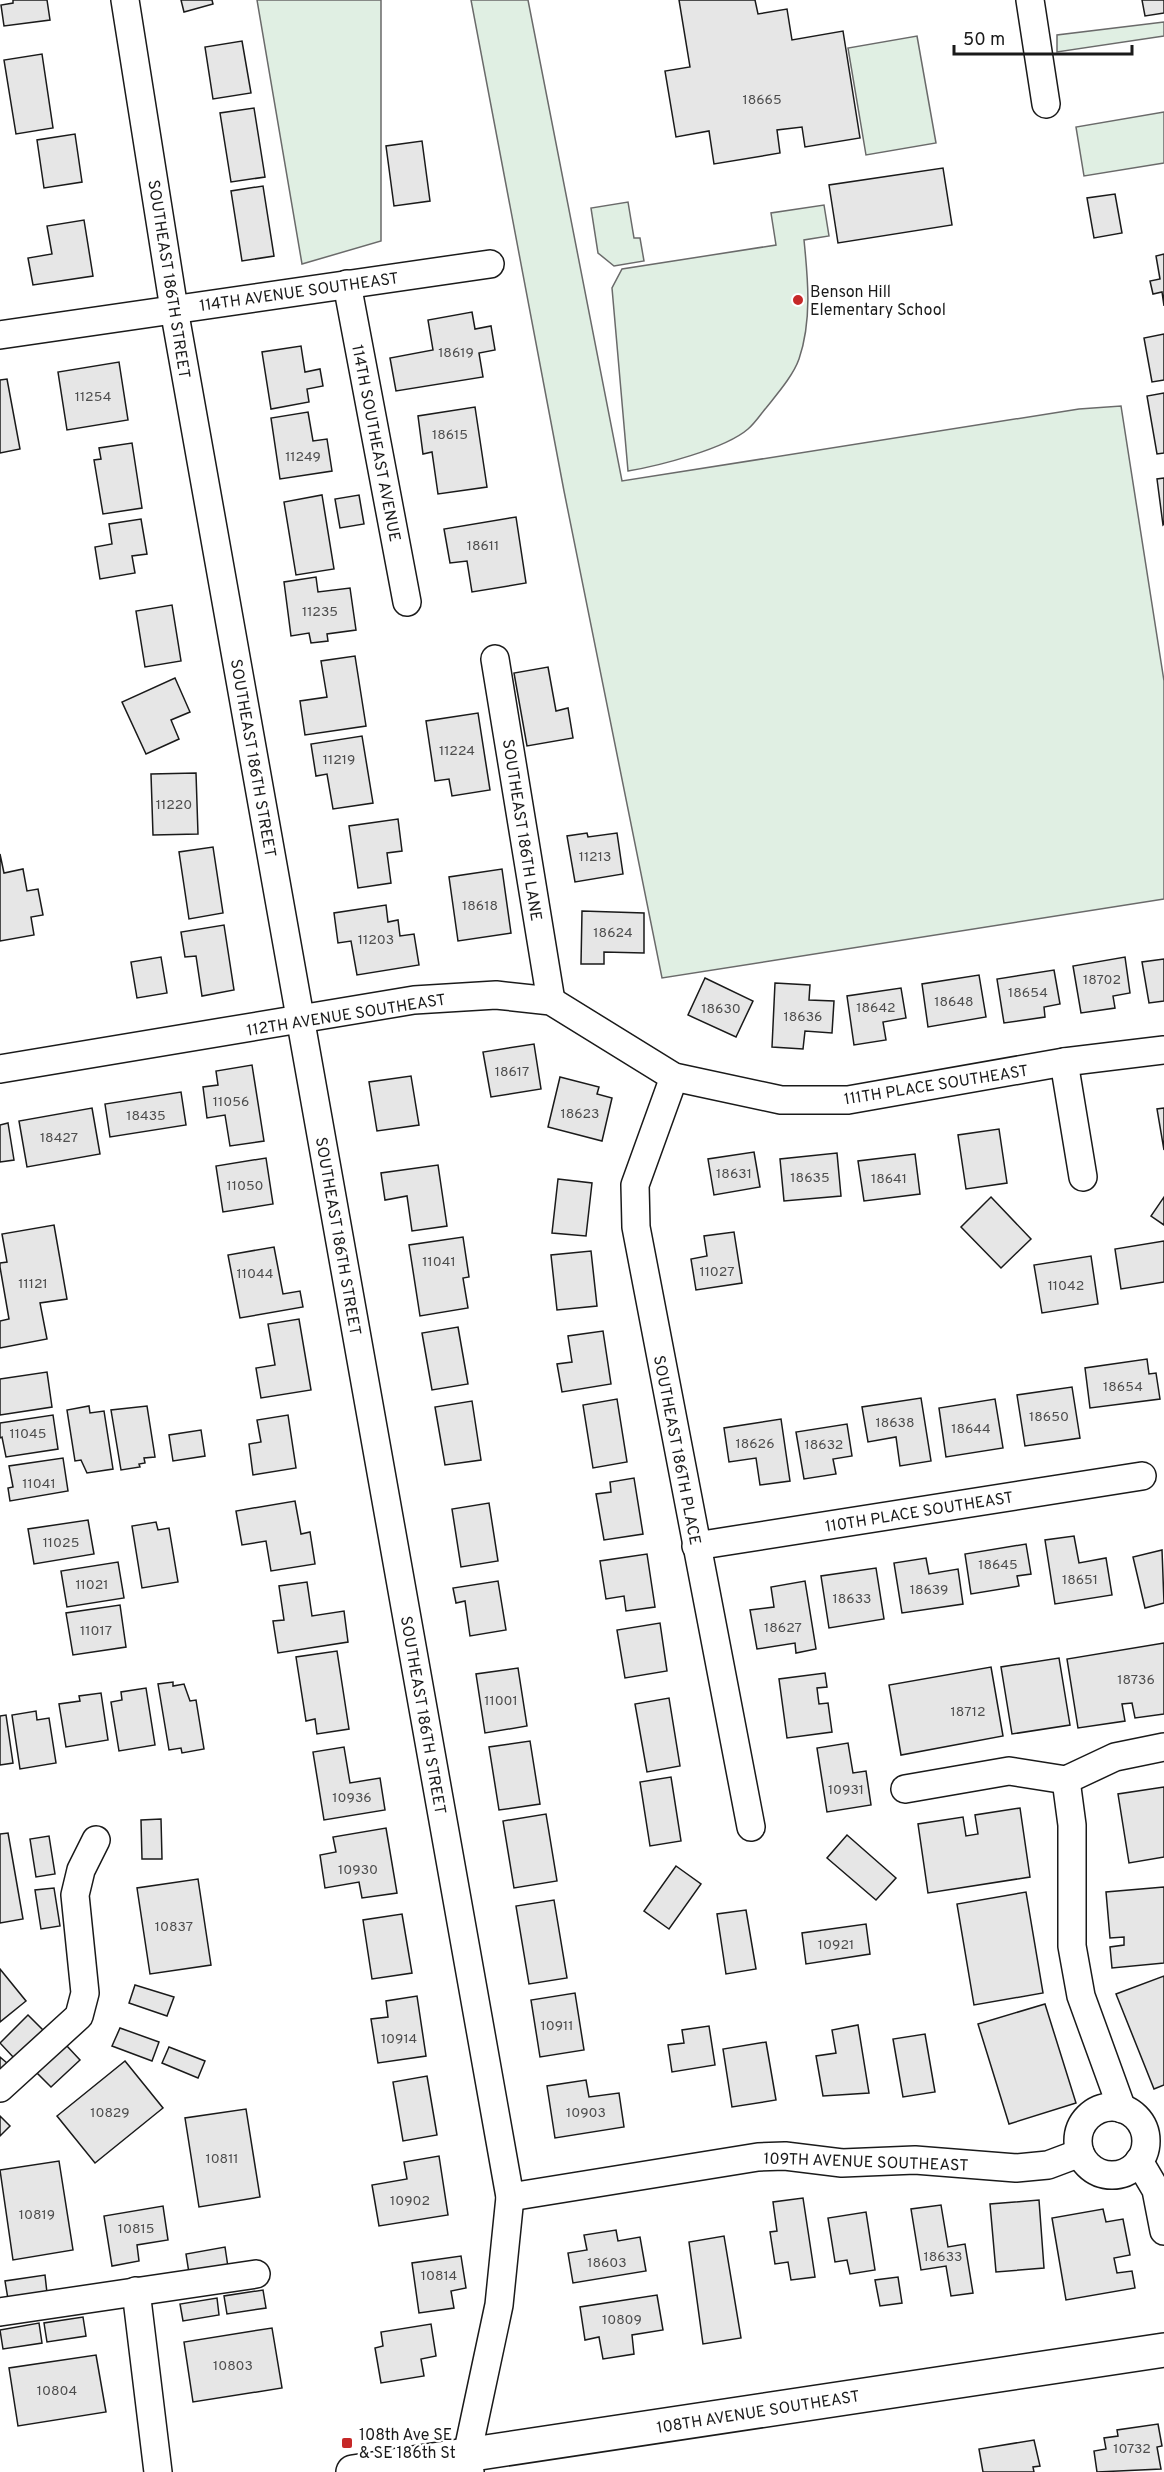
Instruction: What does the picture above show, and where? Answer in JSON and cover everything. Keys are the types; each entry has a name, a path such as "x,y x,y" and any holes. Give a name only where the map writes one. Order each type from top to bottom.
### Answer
{"main road":[{"name":"108TH AVENUE SOUTHEAST","path":"353,2472 469,2463 1164,2349"}],"street":[{"name":"SOUTHEAST 186TH STREET","path":"125,0 174,309 510,2197 499,2305 469,2463"},
{"path":"1030,0 1046,104"},
{"name":"114TH AVENUE SOUTHEAST","path":"0,335 490,264"},
{"name":"114TH SOUTHEAST AVENUE","path":"347,284 407,602"},
{"name":"SOUTHEAST 186TH LANE","path":"495,659 551,1001"},
{"name":"112TH AVENUE SOUTHEAST","path":"0,1069 414,1000 496,995 551,1001 674,1077"},
{"name":"111TH PLACE SOUTHEAST","path":"674,1077 781,1100 848,1100 1064,1062 1164,1050"},
{"path":"1064,1062 1083,1177"},
{"name":"SOUTHEAST 186TH PLACE","path":"674,1077 635,1185 636,1227 751,1827"},
{"name":"110TH PLACE SOUTHEAST","path":"696,1546 1142,1476"},
{"path":"905,1789 1009,1771 1066,1780 1087,1768 1115,1757 1164,1747"},
{"path":"1066,1780 1072,1825 1072,1947 1081,1996 1122,2109"},
{"path":"0,2088 79,2016 85,1993 75,1895 81,1870 96,1840"},
{"path":"1112,2107 1122,2109 1132,2114 1144,2131 1144,2152 1139,2161 1123,2174 1102,2174 1085,2163 1080,2153 1079,2132 1091,2114 1112,2107"},
{"name":"109TH AVENUE SOUTHEAST","path":"510,2197 758,2157 785,2156 842,2163 915,2160 1016,2168 1048,2165 1080,2153"},
{"path":"1139,2161 1156,2190 1164,2231"},
{"path":"0,2312 256,2274"},
{"path":"136,2291 158,2472"}],"green space":[{"path":"257,0 381,0 381,241 302,264"},
{"path":"471,0 528,0 622,481 1079,409 1121,406 1164,681 1164,899 662,978 564,491"},
{"path":"1164,22 1164,36 1057,52 1057,35"},
{"path":"917,36 936,143 866,155 848,48"},
{"path":"1164,112 1164,163 1084,176 1076,127"},
{"path":"628,202 634,238 640,238 644,261 614,266 598,253 591,208"},
{"path":"824,205 829,236 804,240 808,285 806,330 799,359 784,385 753,424 737,436 691,456 628,471 612,288 622,269 776,245 771,213"}],"building":[{"path":"13,0 47,0 50,20 4,26 1,5 13,3"},
{"path":"181,0 212,0 213,4 184,12"},
{"path":"679,0 755,0 758,14 787,9 792,40 843,31 860,138 805,147 802,127 777,130 780,153 714,164 709,131 676,137 665,71 690,67"},
{"path":"1142,0 1164,0 1164,13 1145,16"},
{"path":"242,41 251,93 213,99 205,47"},
{"path":"42,54 53,128 16,134 4,60"},
{"path":"254,108 265,177 231,182 220,113"},
{"path":"75,134 82,182 44,188 37,140"},
{"path":"422,141 430,201 394,206 386,146"},
{"path":"943,168 952,225 838,243 829,185"},
{"path":"263,186 274,256 242,261 231,191"},
{"path":"1115,194 1122,233 1094,238 1087,198"},
{"path":"84,220 93,276 33,285 28,258 52,254 47,226"},
{"path":"1164,254 1164,306 1162,292 1153,294 1150,281 1160,279 1156,256"},
{"path":"472,312 475,329 491,326 495,350 479,353 483,377 396,391 390,358 433,350 428,320"},
{"path":"1164,334 1164,380 1152,382 1144,338"},
{"path":"301,346 305,372 320,369 323,386 307,389 309,402 271,409 262,352"},
{"path":"119,362 128,420 67,430 58,372"},
{"path":"7,379 20,449 0,453 0,380"},
{"path":"1164,393 1164,453 1157,454 1147,396"},
{"path":"475,407 487,487 438,494 432,452 423,454 418,416"},
{"path":"308,412 313,441 327,439 332,471 280,479 271,418"},
{"path":"132,443 142,508 103,514 94,460 101,459 99,448"},
{"path":"1164,478 1164,524 1163,525 1157,479"},
{"path":"322,495 334,569 296,575 284,502"},
{"path":"359,495 364,524 340,528 335,499"},
{"path":"516,517 526,583 472,592 467,561 450,563 444,529"},
{"path":"141,519 147,554 132,556 135,573 100,579 95,547 112,544 109,524"},
{"path":"316,577 318,592 350,588 356,630 327,634 328,641 311,643 309,633 291,636 284,582"},
{"path":"172,605 181,661 145,667 136,611"},
{"path":"355,656 366,726 305,735 300,701 327,697 321,661"},
{"path":"548,667 556,711 568,708 573,738 527,746 514,673"},
{"path":"175,678 190,712 171,720 179,739 146,754 122,702"},
{"path":"478,713 490,790 452,796 449,779 435,781 426,721"},
{"path":"362,736 373,803 333,809 327,774 316,776 311,744"},
{"path":"196,773 198,834 153,835 151,774"},
{"path":"398,819 402,851 387,853 391,883 358,888 349,826"},
{"path":"587,833 588,837 617,833 623,874 575,882 567,836"},
{"path":"213,847 223,913 189,919 179,852"},
{"path":"0,854 4,873 23,869 27,891 38,889 43,915 31,917 34,935 0,941"},
{"path":"502,869 511,933 458,941 449,877"},
{"path":"386,905 388,922 398,920 400,936 414,934 419,965 357,975 351,941 338,943 334,913"},
{"path":"582,911 644,913 644,953 604,952 604,964 581,964"},
{"path":"224,925 234,990 202,996 196,956 185,957 181,932"},
{"path":"161,957 167,993 137,998 131,962"},
{"path":"1125,957 1130,993 1113,996 1115,1008 1081,1013 1073,966"},
{"path":"1164,959 1164,1001 1149,1003 1142,962"},
{"path":"1054,970 1060,1004 1044,1007 1045,1017 1004,1023 997,979"},
{"path":"979,975 986,1017 928,1027 922,984"},
{"path":"705,978 753,1001 736,1037 688,1015"},
{"path":"775,983 810,985 809,1000 834,1001 832,1033 805,1031 803,1049 772,1047"},
{"path":"901,988 906,1018 883,1022 886,1040 854,1045 847,996"},
{"path":"534,1044 541,1089 491,1097 483,1052"},
{"path":"252,1065 264,1141 230,1146 225,1115 207,1118 203,1087 218,1085 216,1071"},
{"path":"411,1076 419,1125 377,1131 369,1082"},
{"path":"560,1077 599,1087 597,1094 612,1098 602,1141 548,1127"},
{"path":"181,1092 186,1125 110,1137 105,1104"},
{"path":"92,1108 100,1154 27,1167 19,1121"},
{"path":"1164,1108 1164,1150 1157,1109"},
{"path":"8,1123 14,1160 0,1162 0,1125"},
{"path":"999,1129 1007,1183 966,1189 958,1135"},
{"path":"754,1152 760,1187 714,1195 708,1159"},
{"path":"837,1153 841,1196 784,1201 780,1159"},
{"path":"915,1154 920,1194 864,1201 858,1161"},
{"path":"266,1158 273,1204 223,1212 216,1166"},
{"path":"438,1165 447,1226 412,1231 407,1196 385,1200 381,1173"},
{"path":"558,1179 592,1183 586,1236 552,1233"},
{"path":"991,1197 1031,1239 1001,1268 961,1227"},
{"path":"1164,1197 1164,1225 1151,1216"},
{"path":"54,1225 67,1299 40,1303 47,1339 0,1348 0,1321 9,1319 0,1267 0,1263 7,1262 2,1234"},
{"path":"734,1232 742,1283 696,1290 691,1259 707,1256 704,1236"},
{"path":"463,1237 469,1277 463,1278 468,1308 420,1316 409,1245"},
{"path":"1164,1241 1164,1282 1121,1289 1115,1249"},
{"path":"274,1247 283,1294 300,1291 303,1307 240,1318 228,1255"},
{"path":"591,1251 597,1306 557,1310 551,1255"},
{"path":"1091,1256 1098,1304 1042,1313 1034,1265"},
{"path":"299,1319 311,1390 261,1398 256,1368 275,1365 268,1324"},
{"path":"458,1327 468,1384 432,1390 422,1333"},
{"path":"603,1331 611,1384 562,1392 557,1364 572,1362 568,1336"},
{"path":"1147,1359 1149,1374 1156,1373 1160,1399 1090,1408 1085,1368"},
{"path":"47,1372 52,1407 0,1415 0,1379"},
{"path":"1072,1387 1080,1438 1025,1446 1017,1395"},
{"path":"921,1398 931,1461 900,1466 896,1437 868,1442 862,1407"},
{"path":"617,1399 627,1462 593,1468 583,1405"},
{"path":"995,1399 1003,1448 946,1457 939,1408"},
{"path":"472,1401 481,1460 445,1465 435,1407"},
{"path":"89,1406 90,1413 104,1411 113,1469 87,1473 81,1460 75,1461 67,1410"},
{"path":"147,1406 155,1457 144,1458 145,1463 139,1464 140,1467 121,1470 111,1410"},
{"path":"53,1415 58,1449 6,1457 2,1437 0,1438 0,1423"},
{"path":"288,1415 296,1468 253,1475 249,1444 261,1442 257,1420"},
{"path":"781,1419 790,1481 760,1485 756,1458 729,1462 724,1428"},
{"path":"847,1424 852,1456 833,1459 836,1474 804,1479 796,1432"},
{"path":"201,1430 205,1456 173,1461 169,1435"},
{"path":"63,1458 68,1491 10,1501 8,1488 13,1487 9,1466"},
{"path":"634,1478 643,1534 604,1540 596,1494 611,1492 610,1482"},
{"path":"295,1501 301,1534 310,1532 315,1564 271,1571 266,1541 242,1545 236,1511"},
{"path":"489,1503 498,1561 461,1567 452,1509"},
{"path":"88,1520 94,1554 34,1564 28,1529"},
{"path":"156,1522 158,1530 169,1528 178,1582 142,1588 132,1526"},
{"path":"1074,1536 1079,1563 1106,1558 1112,1595 1055,1604 1045,1540"},
{"path":"1026,1544 1031,1574 1017,1576 1019,1586 971,1594 965,1554"},
{"path":"1162,1550 1164,1603 1145,1608 1133,1557"},
{"path":"647,1554 655,1607 626,1611 624,1596 606,1599 600,1561"},
{"path":"926,1558 929,1574 958,1569 963,1604 902,1613 894,1563"},
{"path":"118,1562 124,1598 67,1607 61,1571"},
{"path":"876,1568 884,1619 829,1628 821,1576"},
{"path":"498,1581 506,1630 470,1636 465,1601 456,1603 453,1588"},
{"path":"805,1581 816,1649 796,1653 795,1643 757,1649 750,1610 774,1607 771,1587"},
{"path":"307,1582 312,1616 344,1611 348,1642 278,1653 273,1621 284,1620 279,1586"},
{"path":"120,1605 126,1647 73,1655 66,1613"},
{"path":"660,1623 667,1671 625,1678 617,1630"},
{"path":"1164,1643 1164,1714 1135,1718 1132,1703 1122,1704 1125,1721 1078,1728 1067,1659"},
{"path":"337,1651 349,1729 317,1734 315,1719 306,1721 296,1657"},
{"path":"1059,1658 1070,1725 1012,1734 1001,1667"},
{"path":"991,1667 1003,1736 901,1755 889,1685"},
{"path":"518,1668 527,1726 485,1733 476,1674"},
{"path":"825,1673 827,1687 817,1688 819,1704 828,1703 832,1732 787,1738 779,1679"},
{"path":"173,1682 173,1686 184,1684 190,1701 196,1700 204,1749 182,1753 181,1748 169,1750 158,1684"},
{"path":"146,1688 155,1745 119,1751 111,1702 122,1700 121,1692"},
{"path":"101,1693 108,1740 66,1747 59,1704 80,1701 79,1696"},
{"path":"669,1698 680,1766 647,1772 635,1704"},
{"path":"36,1711 37,1720 49,1718 56,1763 20,1769 12,1715"},
{"path":"6,1715 13,1763 0,1765 0,1716"},
{"path":"530,1741 540,1804 499,1810 489,1747"},
{"path":"848,1743 853,1773 866,1771 871,1805 827,1812 817,1748"},
{"path":"344,1747 350,1783 380,1778 385,1810 324,1820 313,1752"},
{"path":"671,1777 681,1841 650,1846 640,1782"},
{"path":"1164,1787 1164,1857 1129,1863 1118,1794"},
{"path":"1020,1808 1030,1877 928,1893 918,1824 963,1817 966,1836 978,1834 975,1815"},
{"path":"546,1814 557,1881 514,1888 503,1821"},
{"path":"161,1819 162,1859 142,1859 141,1820"},
{"path":"386,1828 397,1893 362,1898 359,1882 325,1888 320,1855 336,1852 333,1837"},
{"path":"8,1833 23,1919 0,1923 0,1834"},
{"path":"847,1835 896,1878 876,1900 827,1858"},
{"path":"49,1836 55,1874 36,1877 30,1839"},
{"path":"676,1866 701,1884 669,1929 644,1911"},
{"path":"198,1879 211,1965 150,1974 137,1888"},
{"path":"1164,1887 1164,1963 1112,1968 1110,1947 1124,1945 1124,1937 1110,1938 1106,1892"},
{"path":"54,1888 60,1926 41,1929 35,1890"},
{"path":"1026,1892 1043,1993 974,2005 957,1904"},
{"path":"554,1900 567,1978 529,1984 516,1906"},
{"path":"746,1910 756,1969 726,1974 717,1914"},
{"path":"402,1914 412,1973 372,1979 363,1920"},
{"path":"866,1924 870,1954 806,1964 802,1933"},
{"path":"0,1969 26,2001 0,2022"},
{"path":"1164,1976 1164,2085 1154,2089 1116,1994"},
{"path":"135,1985 174,1997 167,2016 129,2003"},
{"path":"575,1993 584,2050 540,2057 531,2000"},
{"path":"417,1996 426,2056 378,2063 371,2019 388,2017 386,2001"},
{"path":"1045,2004 1076,2103 1009,2124 978,2024"},
{"path":"28,2015 43,2030 14,2058 0,2043"},
{"path":"858,2025 869,2093 823,2096 816,2056 836,2053 832,2030"},
{"path":"709,2026 715,2065 672,2072 668,2045 684,2043 682,2030"},
{"path":"120,2028 159,2042 152,2061 112,2046"},
{"path":"925,2034 935,2092 903,2097 893,2039"},
{"path":"766,2042 776,2100 732,2107 723,2049"},
{"path":"66,2045 80,2060 51,2087 37,2073"},
{"path":"169,2047 205,2061 198,2078 162,2063"},
{"path":"0,2057 7,2063 0,2070"},
{"path":"125,2061 163,2108 95,2163 57,2116"},
{"path":"427,2076 437,2135 403,2141 393,2082"},
{"path":"586,2080 589,2097 619,2093 624,2127 555,2138 547,2086"},
{"path":"246,2109 260,2197 199,2207 185,2118"},
{"path":"0,2116 10,2126 0,2136"},
{"path":"439,2156 448,2215 379,2226 372,2185 407,2179 404,2162"},
{"path":"59,2161 73,2250 13,2260 0,2170"},
{"path":"803,2198 815,2277 791,2280 788,2262 775,2264 770,2232 777,2231 773,2202"},
{"path":"1039,2200 1044,2268 996,2272 990,2204"},
{"path":"941,2205 948,2247 965,2244 973,2293 951,2296 946,2266 921,2270 911,2209"},
{"path":"163,2206 168,2240 137,2245 139,2261 112,2266 104,2216"},
{"path":"1103,2209 1106,2222 1123,2219 1130,2255 1114,2258 1117,2273 1132,2271 1135,2288 1066,2300 1052,2218"},
{"path":"866,2212 875,2270 850,2274 847,2260 835,2262 828,2218"},
{"path":"616,2230 618,2241 640,2237 646,2271 573,2283 568,2253 587,2250 584,2235"},
{"path":"724,2236 741,2338 703,2344 689,2242"},
{"path":"225,2247 228,2267 189,2273 186,2254"},
{"path":"461,2256 466,2288 451,2291 454,2308 419,2313 412,2263"},
{"path":"45,2275 47,2293 8,2299 5,2281"},
{"path":"898,2277 902,2303 880,2306 875,2280"},
{"path":"263,2290 266,2308 227,2314 224,2296"},
{"path":"657,2295 663,2330 632,2335 634,2354 603,2359 599,2337 585,2340 580,2307"},
{"path":"217,2298 219,2315 183,2321 180,2304"},
{"path":"83,2317 86,2336 47,2342 44,2323"},
{"path":"39,2323 42,2343 3,2349 0,2330"},
{"path":"431,2324 436,2356 421,2359 424,2376 381,2383 375,2348 383,2346 381,2332"},
{"path":"272,2328 282,2388 193,2402 184,2342"},
{"path":"96,2355 106,2412 18,2426 9,2368"},
{"path":"1158,2424 1162,2446 1157,2447 1161,2469 1097,2472 1094,2451 1106,2449 1104,2438 1118,2436 1117,2430"},
{"path":"1034,2440 1040,2466 1033,2467 1034,2472 983,2472 979,2449"}],"place":[{"name":"Benson Hill Elementary School","path":"798,300"},
{"name":"108th Ave SE & SE 186th St","path":"347,2443"}]}
